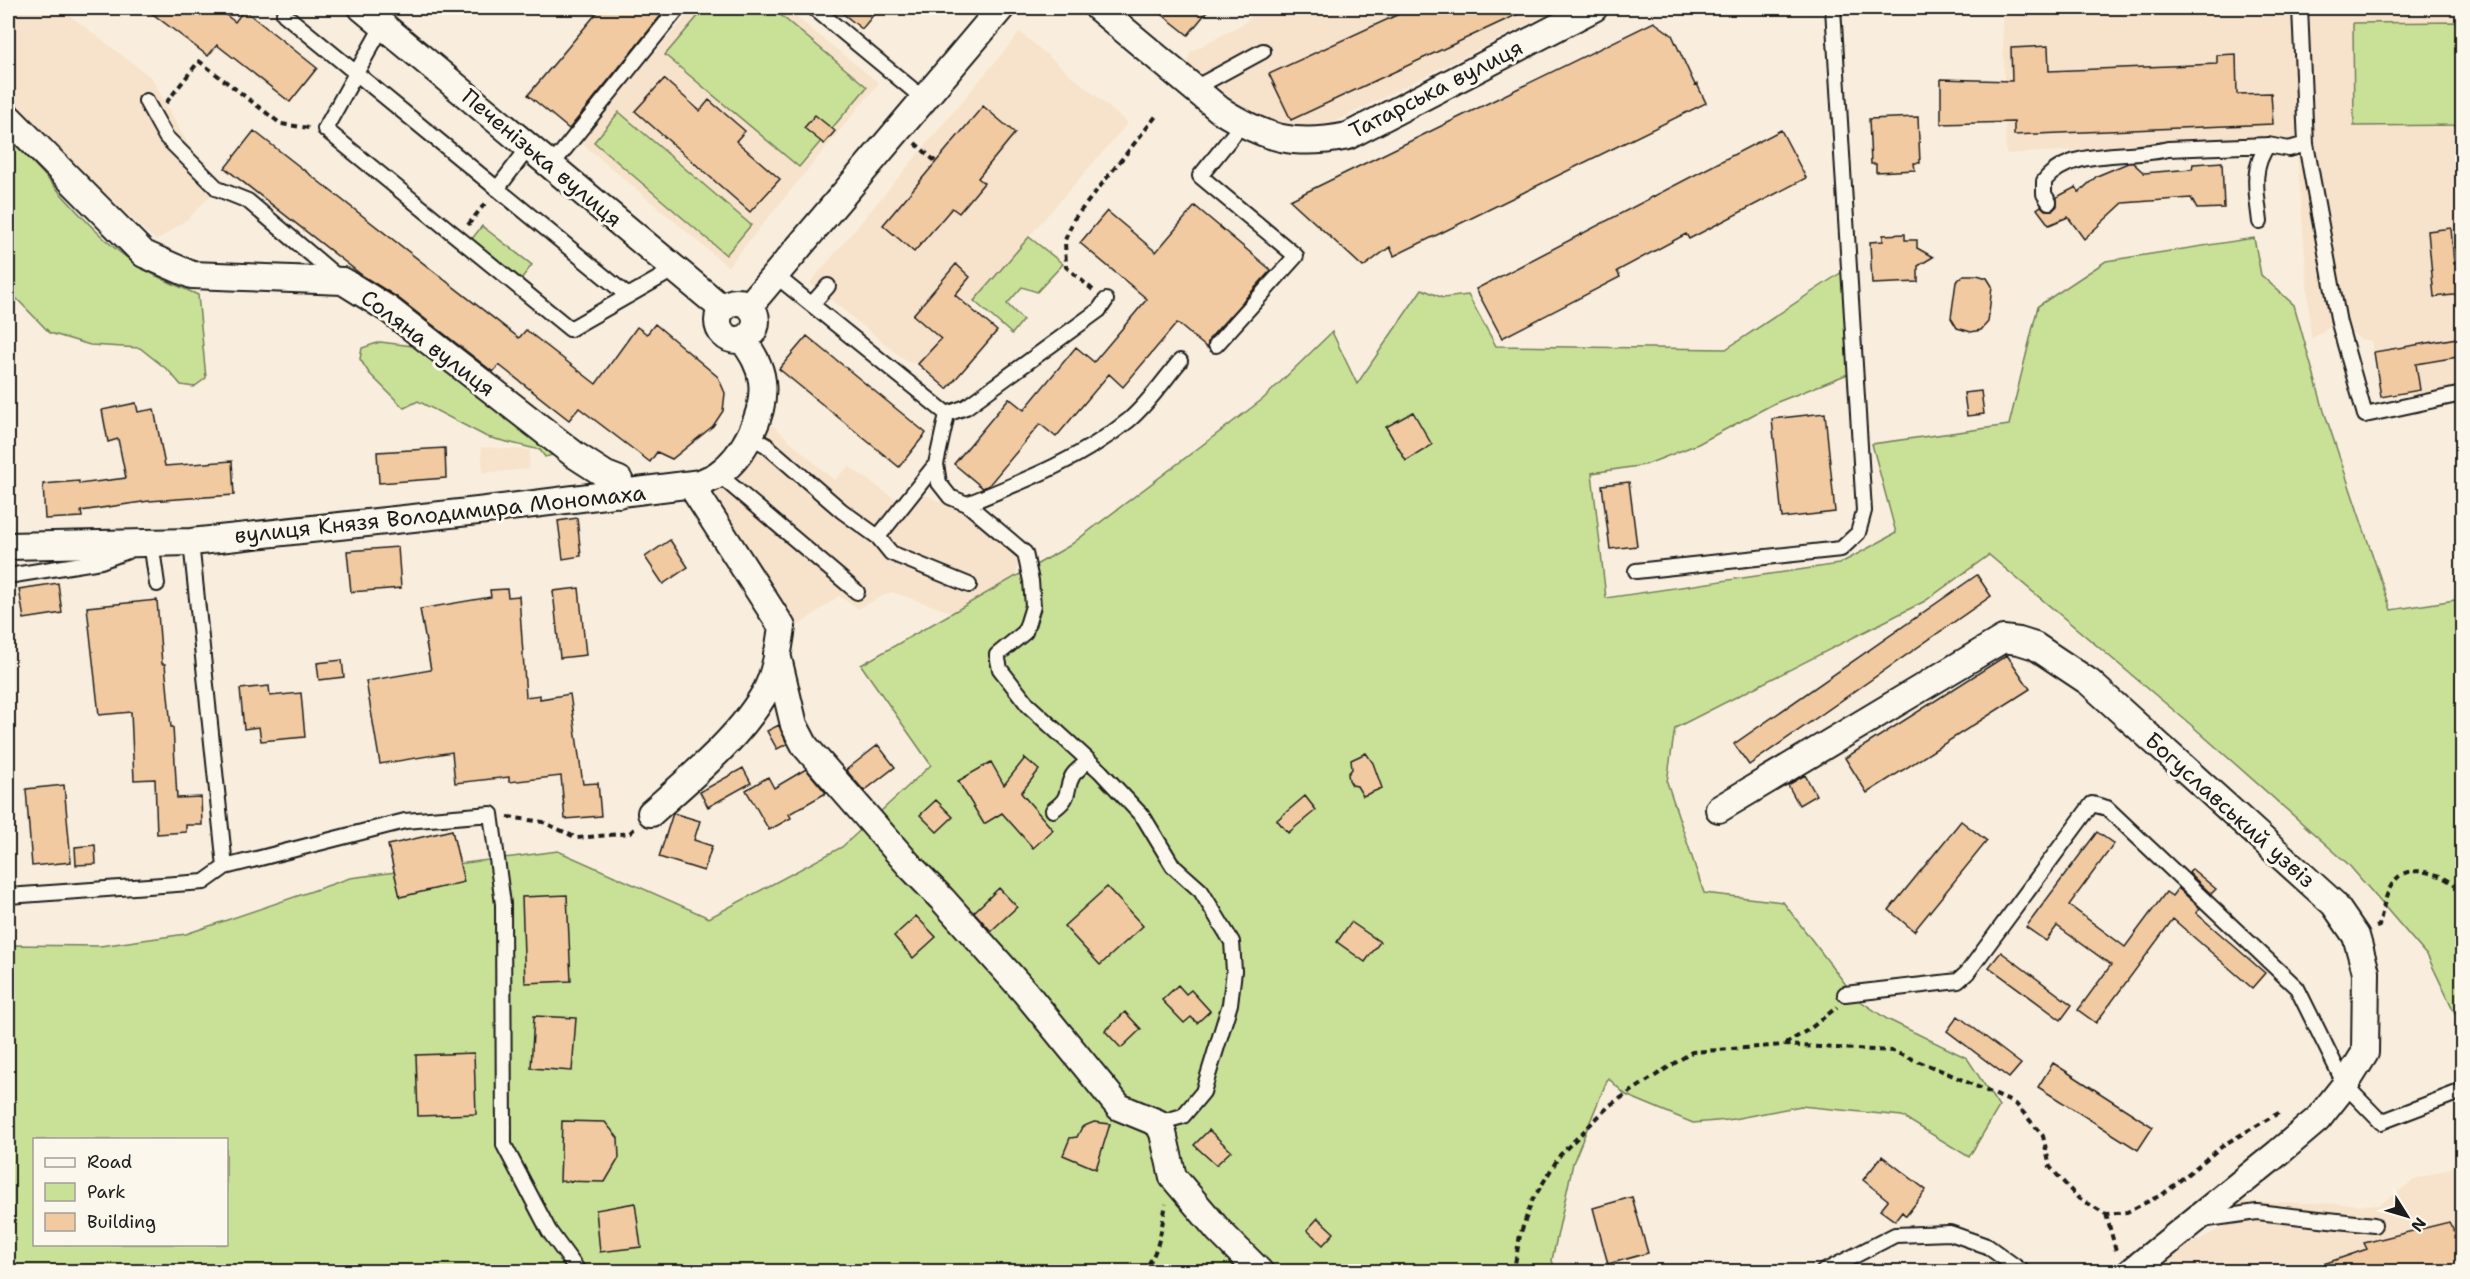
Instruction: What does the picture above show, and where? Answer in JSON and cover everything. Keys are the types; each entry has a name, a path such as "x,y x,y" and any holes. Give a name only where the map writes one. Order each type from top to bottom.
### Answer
{"street":[{"name":"Печенізька вулиця","path":"362,8 723,309"},
{"path":"748,306 1001,8"},
{"name":"Татарська вулиця","path":"1098,8 1193,89 1242,124 1267,135 1298,142 1320,142 1348,136 1594,8"},
{"name":"Соляна вулиця","path":"8,117 144,254 192,275 342,281 388,309 575,455 606,475 620,480 619,494"},
{"path":"738,302 748,306 755,316 755,327 748,337 743,340 732,340 722,334 718,319 723,309 738,302"},
{"name":"вулиця Князя Володимира Мономаха","path":"8,546 191,542 692,485 718,474 735,457 749,436 760,409 762,382 755,356 743,340"},
{"path":"651,813 752,724 768,687 782,627 692,485"},
{"name":"Богуславський узвіз","path":"1719,809 2002,639 2019,641 2035,646 2089,682 2334,904 2356,936 2366,972 2365,1053 2345,1085 2318,1119 2196,1221 2125,1266"},
{"path":"777,654 794,725 805,746 909,865 1025,992 1119,1107 1158,1124 1163,1133 1173,1177 1219,1231 1260,1272"}],"lane":[{"path":"551,166 678,8"},
{"path":"814,8 924,99"},
{"path":"1635,571 1841,549 1858,533 1864,511 1833,8"},
{"path":"2300,8 2306,144 2339,323 2364,415 2463,394"},
{"path":"284,14 628,296"},
{"path":"383,25 324,129 570,329 675,269"},
{"path":"1193,89 1263,51"},
{"path":"146,101 166,137 218,189 248,201 342,281"},
{"path":"1216,345 1296,256 1200,176 1242,124"},
{"path":"2049,202 2044,195 2044,181 2060,166 2076,160 2168,149 2268,145 2289,149 2306,144"},
{"path":"2260,222 2256,174 2260,157 2268,145"},
{"path":"497,189 529,147"},
{"path":"775,275 947,414"},
{"path":"812,304 828,286"},
{"path":"947,414 966,407 1099,310 1106,300"},
{"path":"967,504 1026,480 1084,452 1131,418 1180,361"},
{"path":"947,414 936,464 939,483 950,497 967,504 1025,553 1031,581 1033,606 1025,632 997,655 1000,669 1028,705 1088,760 1143,818 1173,866 1201,891 1232,942 1234,971 1230,1004 1203,1092 1183,1116 1158,1124"},
{"path":"749,436 766,445 843,511 879,537 891,553 969,585"},
{"path":"879,537 936,464"},
{"path":"718,474 857,592"},
{"path":"8,576 101,561 151,542 157,584"},
{"path":"191,542 225,867"},
{"path":"1053,810 1069,793 1072,776 1088,760"},
{"path":"1845,994 1958,981 1967,973 2092,804 2107,808 2297,988 2345,1085 2381,1122 2463,1091"},
{"path":"8,896 204,882 225,867 405,821 491,814 503,904 504,1145 549,1231 579,1272"},
{"path":"2196,1221 2257,1212 2374,1225"},
{"path":"1823,1272 1895,1235 1950,1233 1987,1246 2024,1272"}],"path":[{"path":"172,96 199,61 281,124 324,129"},
{"path":"1106,300 1066,267 1065,240 1074,219 1156,115"},
{"path":"909,139 936,162"},
{"path":"491,814 543,822 577,838 630,833 651,813"},
{"path":"2356,936 2379,926 2388,888 2396,878 2411,871 2438,875 2463,888"},
{"path":"1784,1045 1836,1009 1845,994"},
{"path":"1520,1272 1515,1264 1520,1235 1532,1201 1560,1155 1610,1105 1692,1052 1784,1045 1892,1051 2016,1104 2043,1136 2050,1167 2077,1197 2106,1214 2127,1212 2163,1194 2225,1144 2282,1111"},
{"path":"1141,1272 1151,1263 1173,1177"},
{"path":"2106,1214 2125,1266"}],"shaded area":[{"path":"8,8 60,8 152,78 214,192 189,218 156,241 8,103"},
{"path":"693,8 785,8 879,83 728,267 579,141"},
{"path":"1259,8 1560,8 1329,125 1298,131 1274,125 1236,102 1187,64 1190,52 1244,23"},
{"path":"2002,8 2462,8 2462,404 2414,413 2410,393 2381,397 2371,341 2360,339 2353,334 2349,324 2331,326 2311,339 2296,139 2006,154"},
{"path":"1020,32 1128,123 918,364 907,362 810,283"},
{"path":"772,425 834,480 849,466 909,509 924,494 971,517 1019,555 1014,588 963,616 891,592 858,609 839,596 790,632 697,495 746,455"},
{"path":"481,447 530,450 529,469 483,473"},
{"path":"2462,1164 2462,1271 2166,1272 2166,1257 2227,1225 2240,1201 2379,1205 2414,1180"}],"green space":[{"path":"705,8 772,8 867,87 799,167 665,55"},
{"path":"2462,22 2462,125 2354,126 2353,23"},
{"path":"619,112 751,225 726,255 594,142"},
{"path":"8,138 87,222 121,253 147,271 198,295 206,378 194,387 181,385 169,371 140,348 90,345 50,333 17,299 8,300"},
{"path":"482,226 532,265 521,279 471,240"},
{"path":"1029,237 1063,264 1037,292 1022,287 1007,304 1023,320 1012,334 974,301"},
{"path":"2254,238 2261,275 2294,305 2324,411 2391,610 2462,599 2462,1028 2428,957 2348,864 2190,724 1989,555 1925,601 1675,728 1667,782 1704,893 1783,902 1856,998 1887,1019 1967,1058 1999,1107 1969,1157 1902,1116 1801,1106 1728,1120 1693,1123 1626,1095 1608,1078 1573,1163 1552,1260 1555,1271 8,1272 8,945 100,946 186,934 350,878 558,851 709,918 842,847 931,765 861,665 1069,546 1263,399 1332,332 1357,384 1422,289 1443,298 1468,295 1496,346 1726,349 1842,272 1848,374 1775,403 1698,444 1645,465 1592,473 1606,598 1839,564 1896,533 1872,444 2009,425 2038,306 2106,261"},
{"path":"380,342 413,346 456,371 557,454 545,457 540,450 487,437 418,401 404,408 369,373 360,359 362,348"}],"building":[{"path":"145,8 217,8 235,22 244,10 317,68 290,102 217,45 208,56"},
{"path":"601,8 667,8 569,129 528,95"},
{"path":"836,8 879,8 862,29"},
{"path":"1154,8 1210,8 1188,35"},
{"path":"1412,8 1531,8 1291,120 1269,74"},
{"path":"1654,22 1672,35 1706,103 1394,256 1390,247 1363,267 1290,200"},
{"path":"2048,46 2049,71 2217,64 2217,55 2236,54 2237,94 2271,93 2273,124 2014,135 2014,122 1941,124 1941,79 2012,81 2011,48"},
{"path":"664,79 700,111 709,100 745,131 736,141 780,179 750,212 635,111"},
{"path":"983,106 1015,133 978,178 984,183 959,213 952,208 914,252 883,225"},
{"path":"815,115 835,131 824,144 804,128"},
{"path":"1918,117 1920,163 1914,163 1915,170 1876,172 1876,164 1871,164 1869,119"},
{"path":"1781,130 1806,178 1689,239 1686,234 1617,271 1620,277 1502,338 1476,289"},
{"path":"254,131 519,338 526,330 596,384 637,327 647,334 655,324 718,377 725,393 723,411 713,426 672,459 657,452 650,462 579,408 569,420 499,365 493,372 397,297 363,276 225,168"},
{"path":"2222,162 2224,208 2197,209 2191,198 2123,203 2084,239 2068,217 2049,225 2037,209 2041,206 2045,210 2053,210 2057,206 2057,197 2076,187 2079,192 2097,176 2128,163 2133,163 2144,173 2192,169 2193,164"},
{"path":"1195,206 1271,270 1209,339 1207,348 1177,323 1123,387 1109,374 1056,437 1040,424 989,485 983,488 954,464 1009,398 1024,410 1076,347 1094,362 1147,299 1080,243 1107,211 1156,252"},
{"path":"2451,228 2454,264 2463,263 2463,294 2434,297 2428,231"},
{"path":"1905,234 1905,240 1917,240 1917,248 1933,257 1918,266 1918,282 1872,284 1870,242 1883,241 1883,235"},
{"path":"956,264 970,277 955,295 997,331 947,389 918,364 941,339 913,315"},
{"path":"1964,275 1987,278 1992,286 1988,322 1981,330 1971,332 1957,328 1951,318 1956,282"},
{"path":"807,336 926,433 899,467 779,369"},
{"path":"2463,337 2463,356 2416,364 2420,390 2381,397 2374,352"},
{"path":"1981,391 1984,414 1967,416 1964,393"},
{"path":"136,403 138,412 154,409 165,466 232,461 234,495 149,501 81,511 82,517 45,519 43,484 79,481 79,484 126,478 118,439 108,442 102,410"},
{"path":"1413,412 1432,445 1406,461 1386,427"},
{"path":"1825,413 1835,512 1782,518 1772,419"},
{"path":"445,448 446,478 379,483 377,452"},
{"path":"1629,482 1637,546 1610,549 1602,485"},
{"path":"577,518 581,556 563,559 558,521"},
{"path":"670,540 688,567 663,584 645,557"},
{"path":"398,547 401,588 351,592 347,551"},
{"path":"1977,575 1991,596 1749,765 1734,744"},
{"path":"58,583 62,613 24,619 19,589"},
{"path":"579,588 586,655 560,658 553,591"},
{"path":"507,589 508,597 519,596 526,697 540,695 540,699 570,694 583,784 598,783 601,816 565,819 561,776 509,782 509,777 455,783 452,752 380,764 366,681 431,670 420,609 491,597 490,590"},
{"path":"157,600 162,664 165,664 171,727 173,727 177,798 201,797 202,825 186,825 186,832 157,834 155,779 134,780 131,712 99,715 87,607"},
{"path":"2007,655 2030,689 1867,793 1845,758"},
{"path":"342,660 344,677 319,680 317,663"},
{"path":"269,686 270,696 301,693 305,737 261,741 259,727 244,729 240,689"},
{"path":"779,725 787,744 777,749 767,731"},
{"path":"878,745 895,767 864,791 846,770"},
{"path":"1366,753 1373,763 1382,788 1363,796 1357,786 1352,785 1348,774 1352,769 1351,760"},
{"path":"1025,758 1039,770 1021,793 1053,830 1033,848 1002,813 984,824 958,781 991,762 1004,785"},
{"path":"743,768 751,783 708,807 700,792"},
{"path":"806,769 826,793 789,814 791,818 769,830 746,790 768,777 774,788"},
{"path":"1805,775 1816,795 1799,805 1788,785"},
{"path":"64,785 71,862 32,866 26,789"},
{"path":"1305,796 1316,810 1288,833 1277,820"},
{"path":"936,800 953,817 937,832 920,815"},
{"path":"673,813 700,821 694,840 712,846 704,871 659,857"},
{"path":"1961,821 1987,841 1914,931 1889,910"},
{"path":"452,830 464,882 400,897 388,845"},
{"path":"2097,832 2114,844 2069,905 2125,947 2166,892 2172,896 2178,888 2200,908 2196,913 2265,973 2252,988 2173,919 2096,1023 2078,1010 2111,965 2057,926 2046,941 2026,927"},
{"path":"95,845 96,864 76,865 75,847"},
{"path":"2192,869 2216,889 2211,894 2189,873"},
{"path":"1107,887 1143,926 1100,965 1064,926"},
{"path":"999,888 1017,907 991,931 974,912"},
{"path":"567,895 571,981 525,983 522,897"},
{"path":"916,916 936,937 913,958 894,936"},
{"path":"1351,922 1380,942 1365,962 1337,942"},
{"path":"2001,952 2072,1005 2061,1020 1989,967"},
{"path":"1178,985 1186,994 1191,990 1210,1011 1197,1023 1191,1017 1184,1023 1162,1000"},
{"path":"1125,1012 1141,1029 1121,1048 1105,1031"},
{"path":"534,1016 576,1018 572,1071 531,1068"},
{"path":"1958,1016 2021,1064 2009,1078 1947,1031"},
{"path":"474,1053 476,1114 418,1116 416,1055"},
{"path":"2053,1063 2153,1127 2138,1150 2038,1087"},
{"path":"562,1121 605,1122 618,1138 619,1158 605,1182 560,1181"},
{"path":"1094,1122 1110,1124 1096,1169 1063,1155 1070,1138 1077,1137 1082,1127"},
{"path":"1209,1130 1231,1151 1216,1165 1194,1145"},
{"path":"1882,1156 1926,1190 1906,1216 1902,1212 1895,1221 1880,1210 1888,1200 1863,1180"},
{"path":"1632,1197 1648,1253 1608,1264 1593,1208"},
{"path":"635,1203 641,1247 600,1252 596,1210"},
{"path":"1318,1218 1334,1233 1323,1245 1307,1230"},
{"path":"2449,1222 2463,1248 2463,1272 2310,1272 2309,1269 2367,1249 2364,1243"}]}
